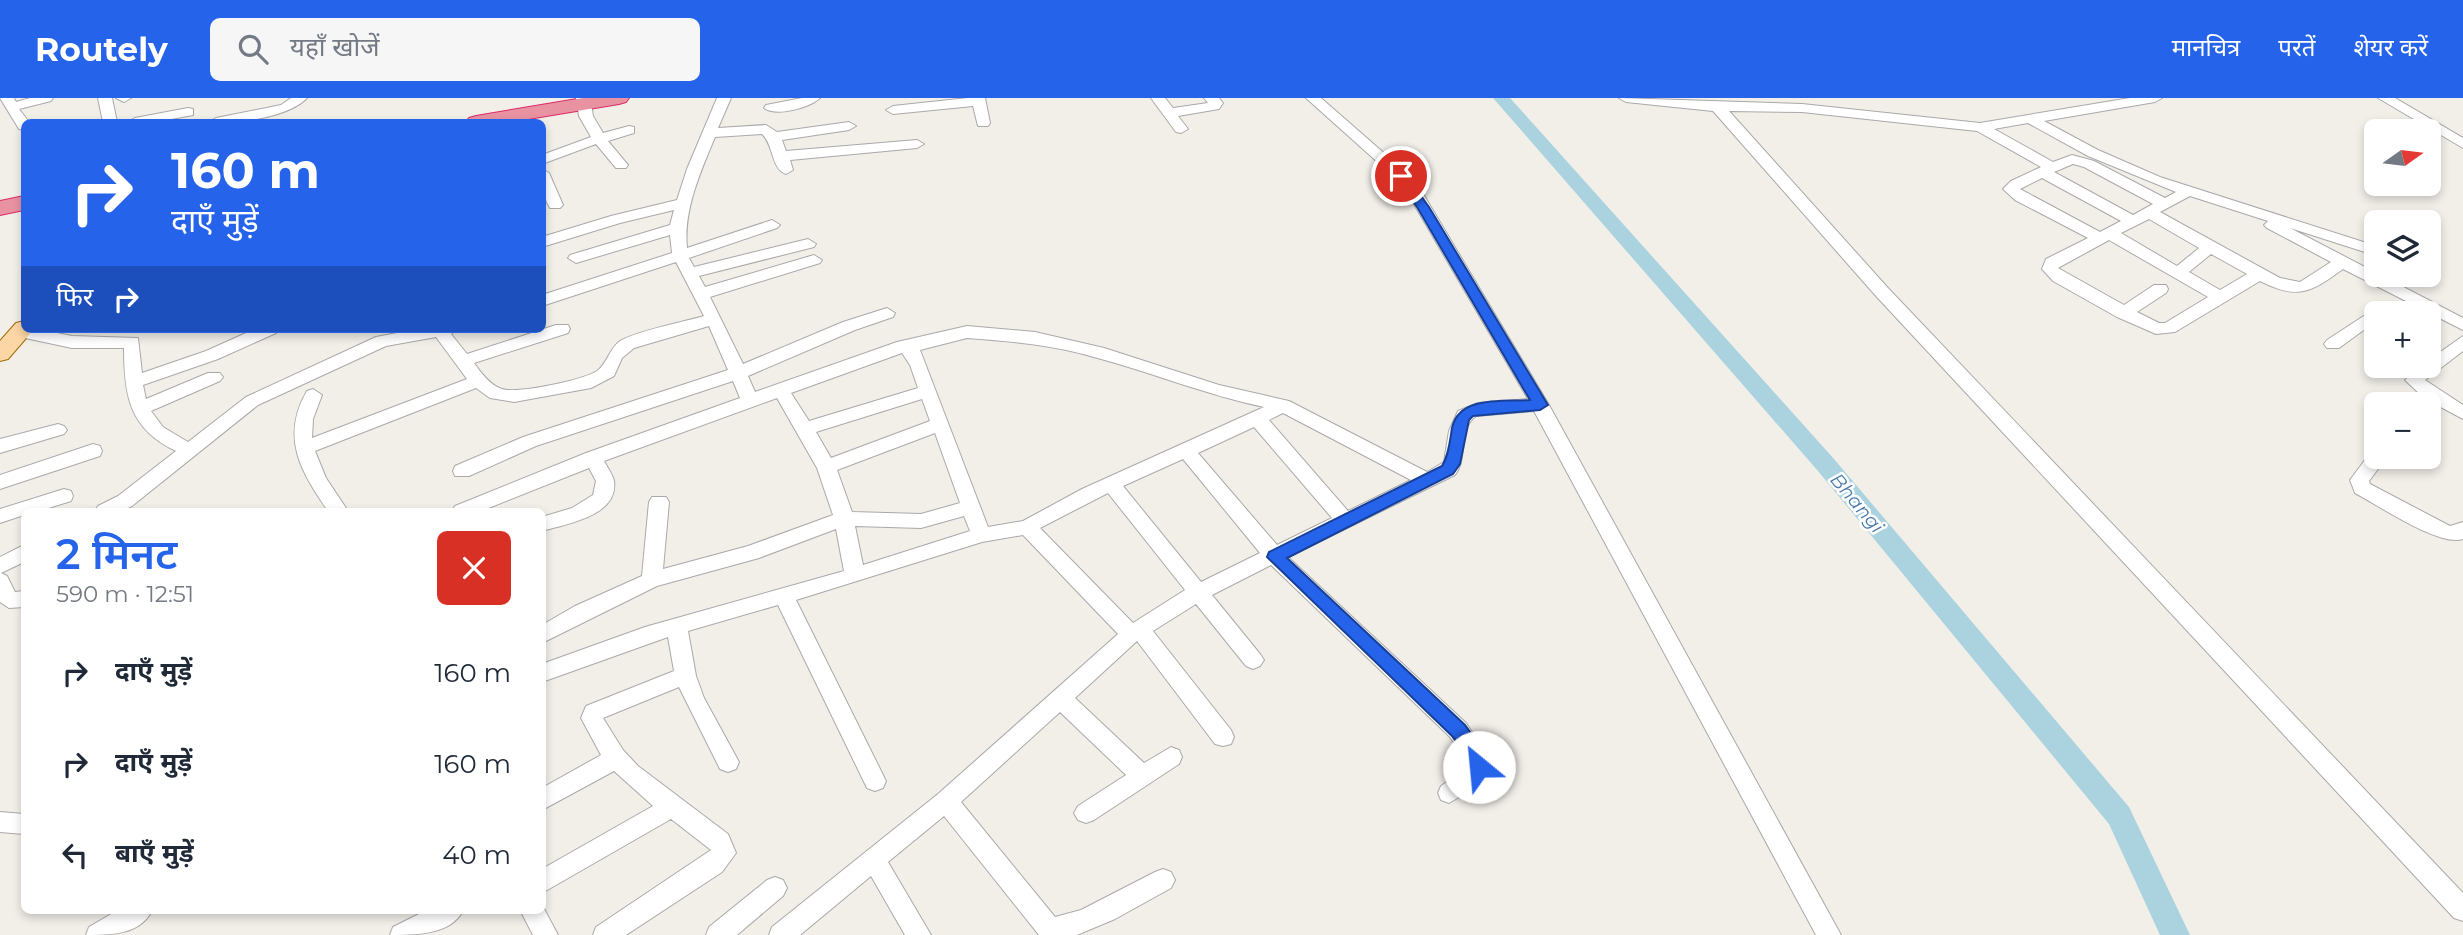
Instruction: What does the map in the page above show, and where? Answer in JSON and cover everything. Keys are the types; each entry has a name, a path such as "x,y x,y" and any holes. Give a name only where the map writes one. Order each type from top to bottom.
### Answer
{"highway":[{"path":"491,119 582,101 619,98"},
{"path":"0,208 21,204"}],"main road":[{"path":"0,354 21,332"}],"street":[{"path":"21,122 9,102 46,98"},
{"path":"105,98 109,119"},
{"path":"165,119 185,117 200,98"},
{"path":"231,119 285,108 300,98"},
{"path":"724,98 682,204 677,228 680,255 691,273 750,401"},
{"path":"771,107 803,103 813,98"},
{"path":"1158,98 1181,129"},
{"path":"1168,113 1214,106 1216,103 1211,98"},
{"path":"1313,98 1388,164 1414,192 1540,405 1829,935"},
{"path":"1626,98 1686,101 1717,107 1802,108 1980,127 2155,98"},
{"path":"2385,98 2463,144"},
{"path":"893,110 978,99 983,122"},
{"path":"582,101 598,138 621,165"},
{"path":"1717,107 1882,292 2463,910"},
{"path":"2032,120 2131,170 2187,192 2364,247"},
{"path":"774,137 849,126"},
{"path":"1980,127 2133,221"},
{"path":"709,133 764,128 774,137 783,163 917,144"},
{"path":"546,158 598,138 629,130"},
{"path":"2165,204 2077,159 2070,159 2047,169 2011,189 2020,197 2104,235 2221,298"},
{"path":"546,183 555,205"},
{"path":"2187,192 2052,263 2050,269 2149,328 2162,330 2259,274"},
{"path":"546,241 624,217 682,204"},
{"path":"2238,207 2463,325"},
{"path":"2150,213 2284,287 2303,289 2341,262"},
{"path":"546,300 772,225"},
{"path":"576,258 677,228"},
{"path":"691,273 808,244"},
{"path":"2178,273 2210,247"},
{"path":"701,294 814,260"},
{"path":"2123,313 2160,289"},
{"path":"2394,301 2404,294"},
{"path":"462,471 506,449 577,423 738,374 855,323 887,313"},
{"path":"446,333 478,381 496,394 504,396 579,386 603,377 615,355 628,344 713,319"},
{"path":"2333,344 2364,322"},
{"path":"463,361 562,329"},
{"path":"470,508 593,458 889,349 967,332 1035,338 1098,352 1217,391 1283,405 1428,481"},
{"path":"35,333 72,342 132,335 134,382 140,409 156,434 189,450"},
{"path":"134,382 203,359 261,333"},
{"path":"111,508 125,501 252,401 379,335 405,333"},
{"path":"2422,392 2414,380 2463,342"},
{"path":"908,346 919,365 981,535"},
{"path":"140,409 214,377"},
{"path":"305,448 478,381"},
{"path":"781,390 827,467 841,505 855,576"},
{"path":"804,429 928,391"},
{"path":"313,395 302,423 305,448 320,484 336,508"},
{"path":"546,672 677,625 855,576 981,535 1027,527 1055,510 1187,452 1283,405"},
{"path":"781,935 946,801 1135,631 1199,592 1448,470 1452,464 1462,418 1468,412 1540,405"},
{"path":"2441,405 2463,413"},
{"path":"1257,418 1346,521"},
{"path":"827,467 940,424"},
{"path":"0,446 58,430"},
{"path":"0,482 93,451"},
{"path":"1187,452 1275,557 1458,730 1477,759 1478,774 1450,793"},
{"path":"546,523 579,513 602,499 605,481 593,458"},
{"path":"2368,469 2359,480 2362,488 2447,533 2457,534 2463,528"},
{"path":"1111,484 1252,660"},
{"path":"26,508 64,496"},
{"path":"652,580 659,502"},
{"path":"546,633 582,612 652,580 752,553 844,519 921,521 970,508"},
{"path":"0,516 21,509"},
{"path":"1027,527 1135,631 1223,737"},
{"path":"0,566 21,555"},
{"path":"0,581 9,600 21,599"},
{"path":"784,597 875,780"},
{"path":"677,625 685,676 694,700 728,762"},
{"path":"605,935 714,864 724,853 720,842 672,807 616,758 598,733 592,718 594,712 685,676"},
{"path":"1059,697 1141,775"},
{"path":"1086,813 1171,757"},
{"path":"546,798 616,758"},
{"path":"946,801 1049,929 1056,930 1081,922 1163,880"},
{"path":"546,880 672,807"},
{"path":"0,822 21,824"},
{"path":"873,858 919,935"},
{"path":"718,935 775,888"},
{"path":"98,935 133,914"},
{"path":"402,935 443,914"},
{"path":"534,914 546,935"}],"waterway":[{"name":"Bhangi","path":"1501,98 1826,465 2119,816 2175,935"}],"route":[{"path":"1401,176 1414,192 1540,405 1468,412 1462,418 1452,464 1448,470 1275,557 1458,730 1474,752 1479,767"}]}
